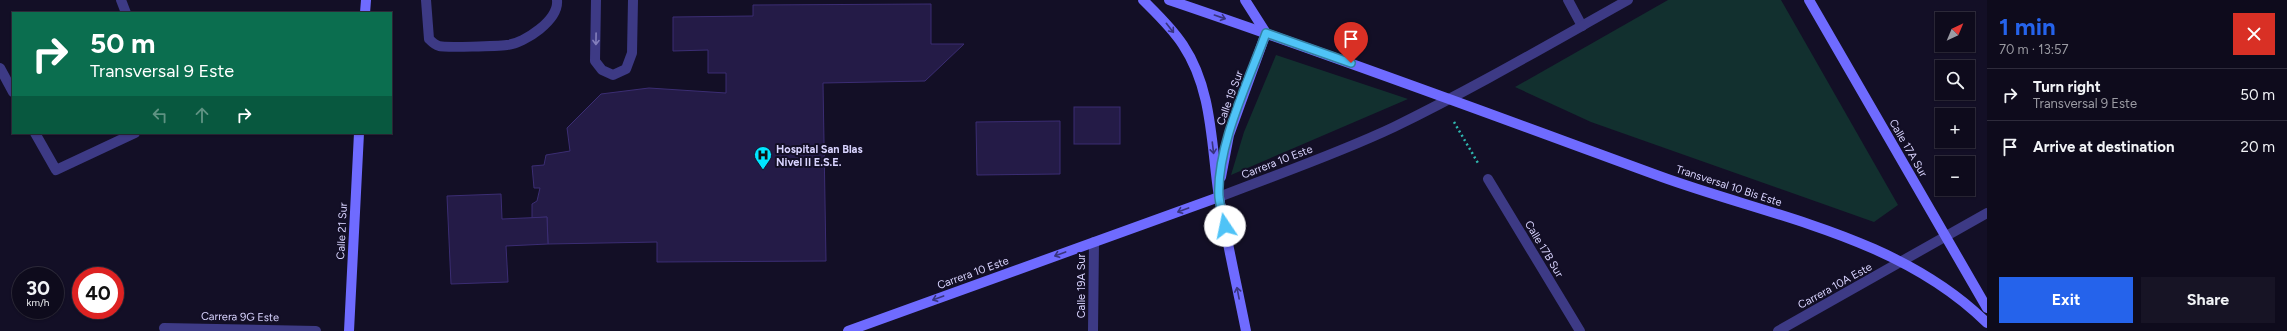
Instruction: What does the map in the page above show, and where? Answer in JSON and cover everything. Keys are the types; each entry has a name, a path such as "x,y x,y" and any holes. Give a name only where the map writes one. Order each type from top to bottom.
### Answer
{"street":[{"path":"121,0 126,12"},
{"path":"365,12 366,0"},
{"path":"426,0 428,39 439,46 508,45 523,40 551,17 558,7 557,0"},
{"path":"596,0 595,62 602,70 613,75 626,69 632,54 633,0"},
{"name":"Calle 19 Sur","path":"1143,0 1162,19 1184,46 1198,74 1206,101 1219,197 1246,331"},
{"name":"Transversal 10 Bis Este","path":"1169,0 1266,33 1704,192 1864,244 1904,262 1956,294 1987,323"},
{"path":"1245,0 1266,33"},
{"path":"1568,0 1582,26"},
{"name":"Carrera 10 Este","path":"848,331 1219,197 1327,156 1392,127 1449,99 1628,0"},
{"name":"Calle 17A Sur","path":"1809,0 1987,308"},
{"name":"Calle 19 Sur","path":"1219,197 1224,154 1229,135 1266,33"},
{"path":"0,68 12,90"},
{"path":"37,134 56,170 133,134"},
{"name":"Calle 21 Sur","path":"349,331 359,134"},
{"name":"Calle 17B Sur","path":"1488,178 1580,331"},
{"path":"1946,238 1987,213"},
{"name":"Carrera 10A Este","path":"1778,331 1946,238"},
{"name":"Calle 19A Sur","path":"1093,331 1094,242"},
{"name":"Carrera 9G Este","path":"164,328 316,331"}],"path":[{"path":"1454,121 1488,178"}],"green space":[{"path":"1668,0 1781,0 1898,205 1874,222 1591,122 1515,87"},
{"path":"1276,55 1408,99 1231,175 1244,132"}],"building":[{"path":"931,4 931,44 964,44 925,81 823,83 826,261 657,262 657,242 548,244 547,217 532,218 532,204 537,201 540,188 534,188 532,166 544,165 546,155 570,151 567,128 601,94 649,88 726,93 726,73 708,73 708,50 673,51 673,17 753,16 753,5"},
{"path":"1074,107 1120,107 1120,144 1074,144"},
{"path":"1060,121 1060,174 977,175 976,122"},
{"path":"501,194 502,219 547,217 548,244 506,246 508,282 451,284 447,196"}],"place":[{"name":"Hospital San Blas Nivel II E.S.E.","path":"763,170"}],"route":[{"path":"1225,226 1219,197 1224,154 1229,135 1266,33 1351,63"}]}
